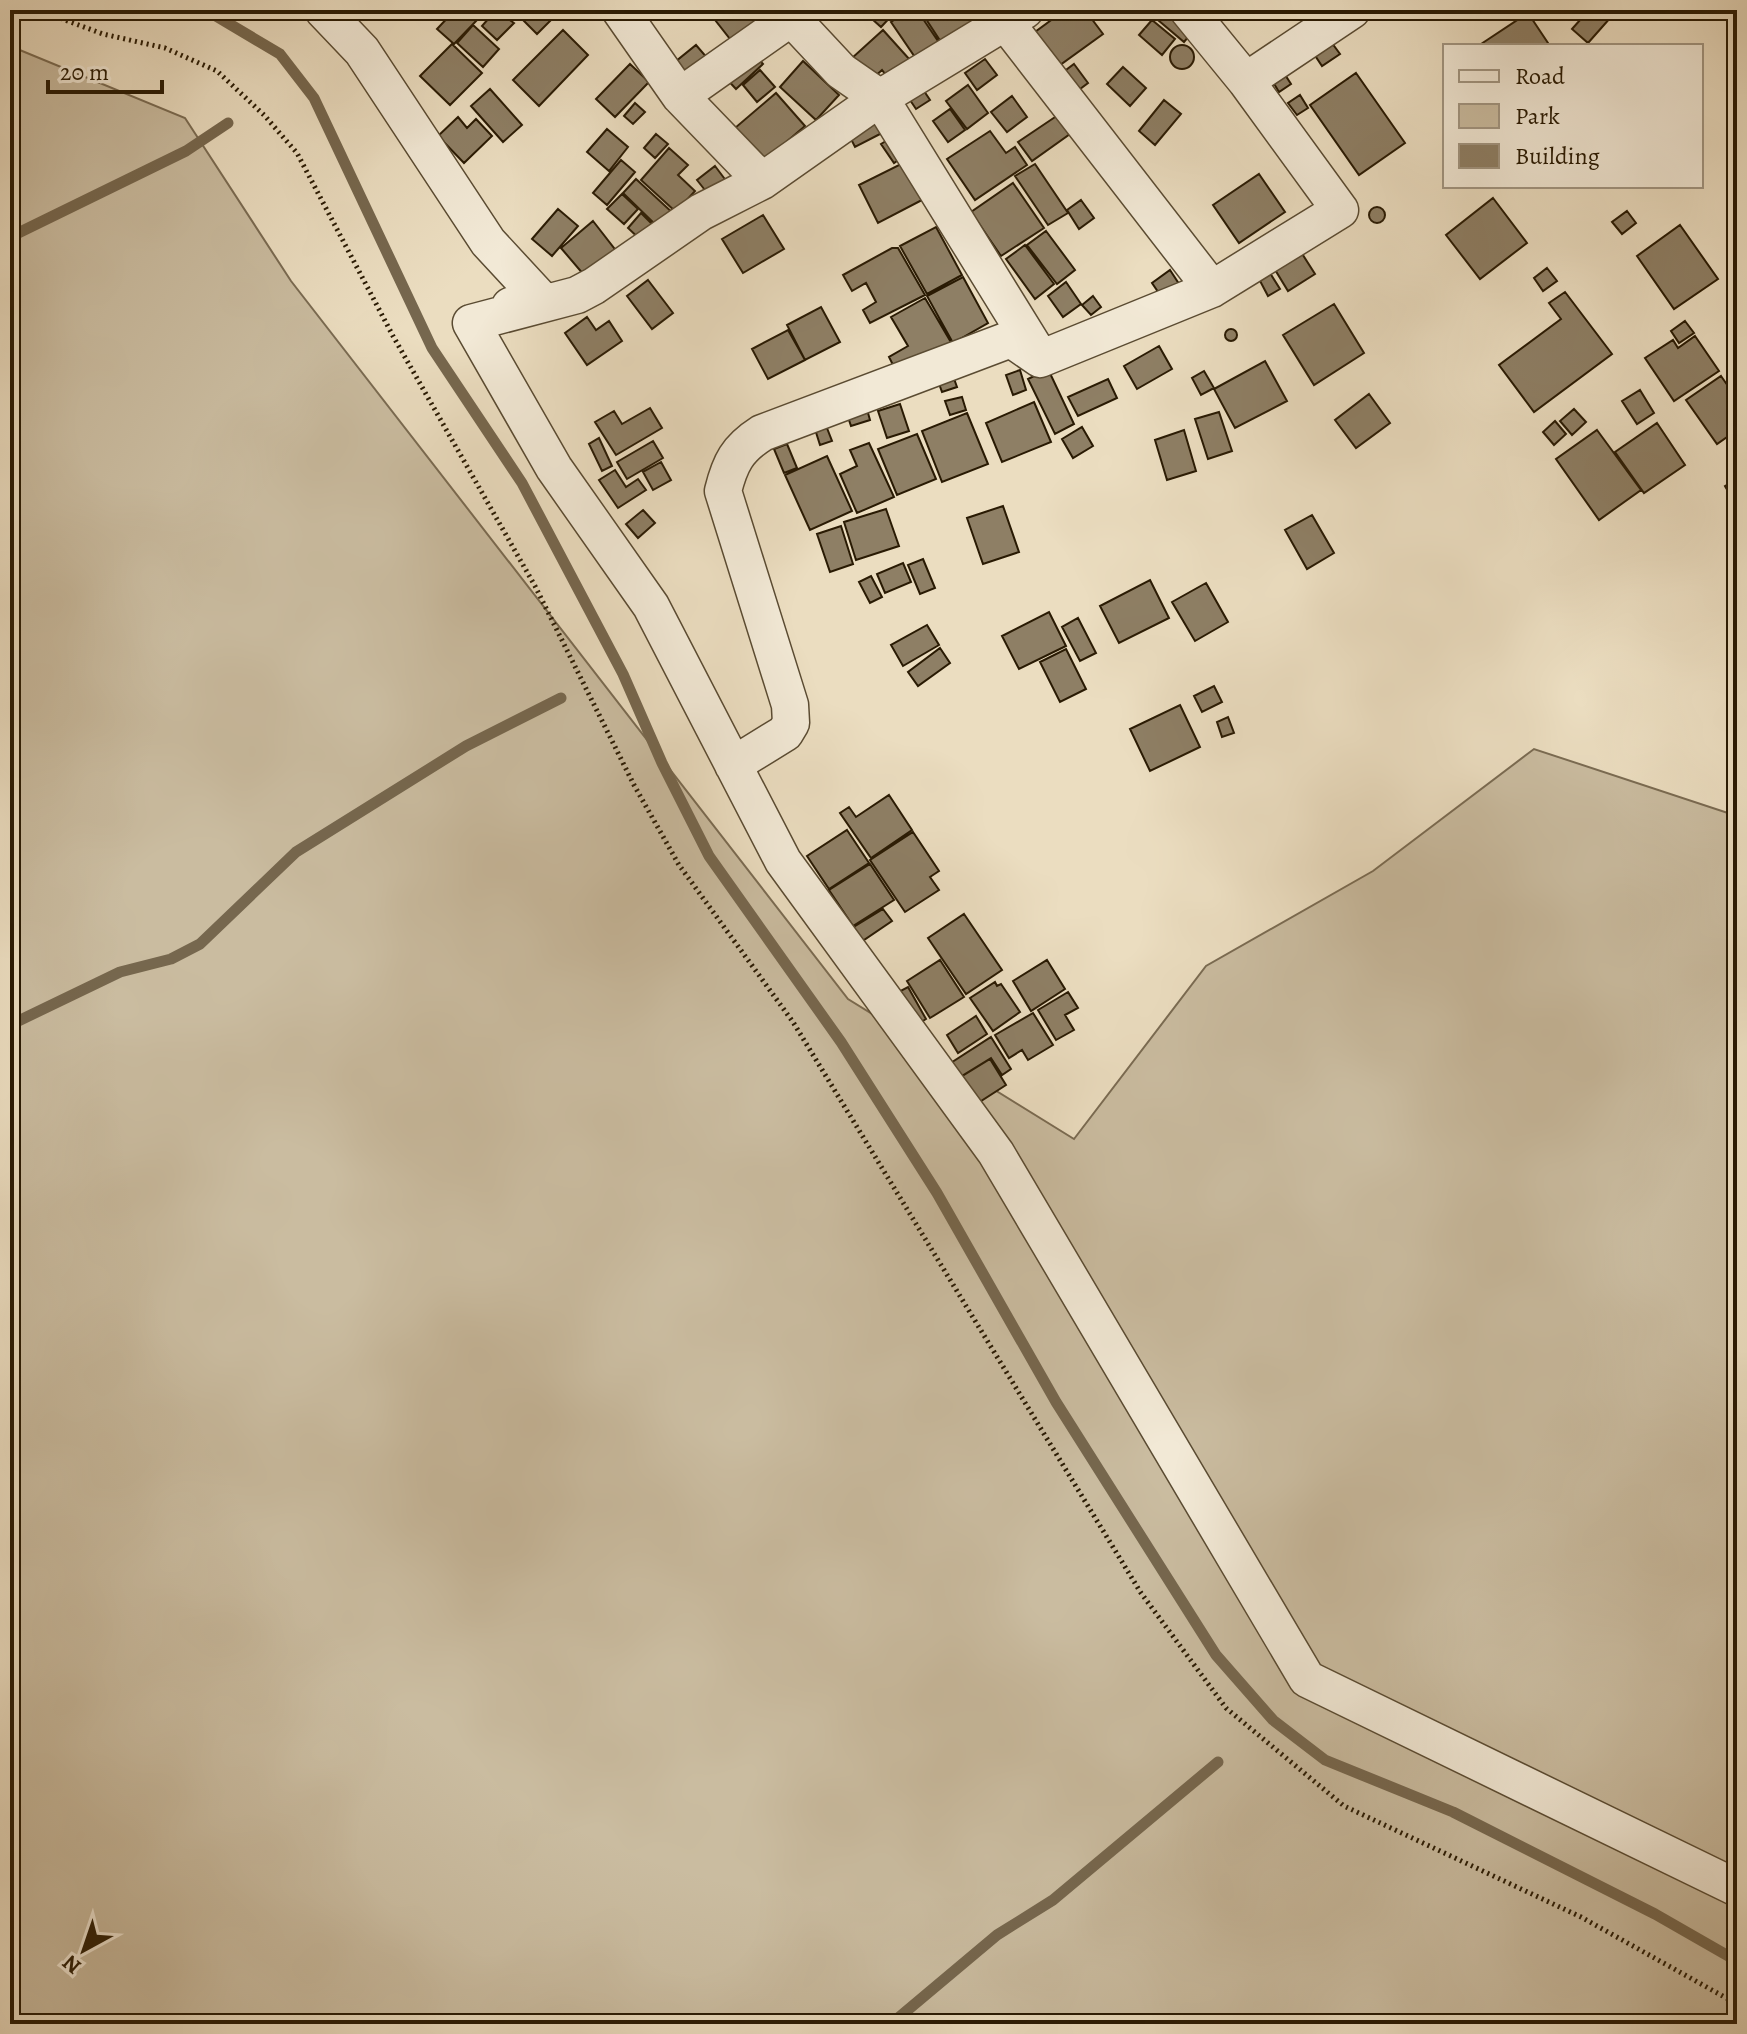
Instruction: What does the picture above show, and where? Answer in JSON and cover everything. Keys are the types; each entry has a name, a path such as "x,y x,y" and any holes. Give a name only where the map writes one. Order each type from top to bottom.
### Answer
{"street":[{"path":"323,10 362,51 488,242 537,295 471,323"},
{"path":"620,10 680,96 762,181"},
{"path":"1040,359 1212,289 1340,210 1246,81 1188,10"},
{"path":"1246,81 1352,10"},
{"path":"680,96 792,13 841,71 880,98 1040,359"},
{"path":"471,323 577,295 594,286 701,212 762,181 1008,13 1212,289"},
{"path":"471,323 554,468 651,606 783,861 996,1153 1307,1679 1737,1888"},
{"path":"733,765 785,733 791,723 790,705 723,491 731,461 744,444 762,433 1011,339 1040,359"}],"path":[{"path":"38,10 103,34 165,48 217,71 264,115 297,153 393,336 535,586 634,785 679,865 793,1022 1141,1593 1226,1708 1344,1806 1581,1917 1737,2004"}],"green space":[{"path":"10,46 185,118 291,281 848,999 1074,1139 1206,966 1373,871 1534,749 1737,816 1737,2024 10,2024"}],"building":[{"path":"455,10 466,10 477,20 454,44 437,29"},
{"path":"496,10 514,23 497,40 482,26"},
{"path":"513,10 561,10 537,34"},
{"path":"750,10 760,23 734,44 708,11"},
{"path":"862,10 897,10 881,27"},
{"path":"909,10 917,10 942,47 919,63 891,22"},
{"path":"920,10 976,10 982,19 943,45"},
{"path":"1065,10 1085,10 1103,34 1060,65 1035,32"},
{"path":"1157,10 1169,10 1194,30 1184,42 1152,15"},
{"path":"1589,10 1604,10 1611,17 1588,43 1572,29"},
{"path":"1528,13 1549,44 1481,44"},
{"path":"1152,20 1175,39 1162,55 1139,35"},
{"path":"473,25 499,49 483,67 457,43"},
{"path":"563,30 588,55 539,106 513,80"},
{"path":"883,30 910,60 889,79 882,70 871,80 852,58"},
{"path":"1329,39 1340,54 1322,66 1312,51"},
{"path":"452,44 482,73 450,105 420,76"},
{"path":"696,45 709,60 688,77 675,62"},
{"path":"1182,45 1193,52 1194,57 1187,68 1182,69 1171,62 1170,57 1177,46"},
{"path":"750,49 763,64 736,89 722,74"},
{"path":"985,59 997,75 977,90 965,73"},
{"path":"803,61 839,95 816,120 780,87"},
{"path":"630,64 649,82 615,117 596,99"},
{"path":"1074,64 1088,83 1072,95 1058,76"},
{"path":"1123,67 1146,88 1130,106 1107,84"},
{"path":"760,70 775,87 757,102 743,85"},
{"path":"1282,70 1291,84 1279,92 1270,77"},
{"path":"1356,73 1405,143 1359,175 1310,105"},
{"path":"920,85 930,100 916,109 906,94"},
{"path":"968,85 988,113 967,129 946,101"},
{"path":"490,89 522,125 503,142 471,106"},
{"path":"776,93 805,126 764,161 735,128"},
{"path":"1300,95 1308,108 1297,115 1288,103"},
{"path":"1012,96 1027,117 1007,132 991,112"},
{"path":"1164,100 1181,114 1155,145 1139,131"},
{"path":"635,103 645,112 633,124 624,116"},
{"path":"950,109 965,130 948,142 933,121"},
{"path":"1064,111 1077,129 1032,161 1018,142"},
{"path":"871,112 882,133 855,147 844,125"},
{"path":"458,117 467,128 476,119 492,136 464,163 438,136"},
{"path":"607,129 628,147 609,171 587,152"},
{"path":"990,131 1006,153 1015,147 1027,165 975,200 947,159"},
{"path":"656,134 668,144 655,158 644,148"},
{"path":"896,135 908,153 894,163 881,144"},
{"path":"669,148 688,165 678,175 695,191 676,212 641,180"},
{"path":"621,160 635,172 607,205 593,193"},
{"path":"903,163 922,200 878,223 859,185"},
{"path":"1035,164 1068,213 1048,225 1015,176"},
{"path":"715,166 730,186 712,199 697,180"},
{"path":"1259,174 1285,212 1239,243 1213,205"},
{"path":"636,179 675,215 661,230 623,193"},
{"path":"1013,183 1044,228 1001,256 971,212"},
{"path":"622,194 638,209 624,224 607,209"},
{"path":"1493,198 1527,243 1480,279 1446,235"},
{"path":"1081,200 1094,218 1079,229 1067,210"},
{"path":"1377,207 1383,209 1383,221 1377,223 1371,221 1369,215 1371,209"},
{"path":"558,209 578,226 552,256 532,239"},
{"path":"1627,211 1636,223 1622,234 1612,222"},
{"path":"641,213 658,230 645,244 628,228"},
{"path":"763,215 784,249 743,273 722,239"},
{"path":"593,221 621,257 590,282 561,248"},
{"path":"1680,225 1718,279 1674,309 1637,256"},
{"path":"936,227 962,275 927,294 900,246"},
{"path":"1046,231 1075,270 1057,284 1027,245"},
{"path":"1025,245 1054,284 1035,299 1006,259"},
{"path":"892,248 898,248 925,295 870,323 863,310 876,302 866,283 852,291 843,275"},
{"path":"1301,252 1315,274 1288,291 1274,268"},
{"path":"1547,268 1557,281 1543,291 1534,278"},
{"path":"1170,270 1183,290 1165,302 1152,283"},
{"path":"1270,273 1280,289 1268,296 1259,279"},
{"path":"963,277 988,323 953,343 927,296"},
{"path":"648,280 673,313 652,329 627,296"},
{"path":"1066,282 1081,304 1063,317 1048,296"},
{"path":"1565,292 1612,354 1534,412 1499,365 1561,319 1549,303"},
{"path":"1093,296 1101,307 1091,315 1082,305"},
{"path":"925,298 952,344 898,375 889,357 908,346 891,317"},
{"path":"1334,304 1364,353 1314,385 1283,335"},
{"path":"821,307 840,342 805,360 787,325"},
{"path":"587,317 596,330 609,321 622,341 587,365 565,333"},
{"path":"1685,321 1694,333 1679,343 1671,331"},
{"path":"788,330 805,360 768,379 752,349"},
{"path":"1226,330 1236,330 1236,340 1226,340"},
{"path":"1695,336 1719,371 1674,401 1645,358 1673,340 1678,348"},
{"path":"1159,346 1172,369 1137,389 1124,366"},
{"path":"1265,361 1287,401 1235,428 1214,389"},
{"path":"1048,369 1074,424 1055,434 1028,379"},
{"path":"1020,370 1026,390 1013,395 1006,375"},
{"path":"1204,371 1214,388 1201,395 1192,378"},
{"path":"952,373 957,387 942,392 937,378"},
{"path":"1721,376 1737,399 1737,430 1717,444 1686,400"},
{"path":"1108,379 1117,398 1078,416 1068,397"},
{"path":"1640,390 1654,413 1637,424 1622,401"},
{"path":"1369,394 1390,423 1356,448 1335,420"},
{"path":"962,397 966,410 950,415 945,401"},
{"path":"865,402 870,420 851,426 845,408"},
{"path":"1034,402 1051,442 1002,462 986,423"},
{"path":"900,404 909,431 887,438 878,411"},
{"path":"650,408 662,428 616,455 595,422 614,411 622,424"},
{"path":"1574,409 1586,422 1572,435 1560,421"},
{"path":"1219,412 1232,451 1208,459 1195,419"},
{"path":"967,413 988,464 942,482 922,431"},
{"path":"1555,421 1566,434 1554,445 1543,432"},
{"path":"825,423 832,441 820,445 814,426"},
{"path":"1657,423 1685,465 1644,493 1615,452"},
{"path":"1082,427 1093,446 1073,458 1062,439"},
{"path":"1184,430 1196,471 1167,480 1155,440"},
{"path":"1597,430 1641,490 1599,520 1556,459"},
{"path":"917,434 936,479 897,495 878,449"},
{"path":"599,438 612,466 602,471 589,444"},
{"path":"653,441 663,458 627,479 617,462"},
{"path":"869,443 894,497 857,513 840,474 857,466 850,450"},
{"path":"787,444 797,468 784,473 774,449"},
{"path":"827,456 852,511 810,530 785,475"},
{"path":"661,462 671,480 653,490 643,472"},
{"path":"615,470 626,487 638,479 646,490 618,508 599,480"},
{"path":"1737,479 1737,504 1736,505 1725,486"},
{"path":"1003,506 1019,552 983,564 967,518"},
{"path":"886,509 899,546 856,560 844,522"},
{"path":"643,510 655,523 638,538 626,524"},
{"path":"1312,515 1334,553 1307,569 1285,530"},
{"path":"841,526 853,564 830,572 817,534"},
{"path":"923,559 935,588 920,594 908,565"},
{"path":"903,563 911,582 885,593 877,574"},
{"path":"871,576 882,597 870,603 859,582"},
{"path":"1150,580 1169,618 1119,643 1100,606"},
{"path":"1206,583 1228,622 1195,641 1172,602"},
{"path":"1049,612 1066,646 1019,669 1002,636"},
{"path":"1078,618 1096,653 1080,661 1062,627"},
{"path":"927,625 939,645 903,666 891,645"},
{"path":"940,648 950,663 918,686 908,672"},
{"path":"1066,649 1086,689 1060,702 1040,662"},
{"path":"1214,686 1222,702 1202,712 1194,696"},
{"path":"1180,705 1200,747 1150,771 1130,729"},
{"path":"1228,717 1234,733 1222,737 1217,722"},
{"path":"889,795 912,830 871,858 840,813 849,807 856,817"},
{"path":"847,830 869,863 829,889 807,856"},
{"path":"913,832 939,871 930,877 939,890 905,912 870,860"},
{"path":"870,864 894,900 853,926 829,890"},
{"path":"883,909 892,921 861,942 852,928"},
{"path":"964,914 1002,970 966,994 928,938"},
{"path":"940,960 964,997 930,1018 907,981"},
{"path":"1047,960 1065,989 1031,1011 1013,981"},
{"path":"995,982 997,986 1001,984 1020,1012 993,1031 970,998"},
{"path":"908,987 926,1019 910,1029 891,996"},
{"path":"1068,992 1078,1008 1065,1015 1074,1030 1056,1040 1038,1010"},
{"path":"1033,1013 1053,1045 1028,1060 1022,1050 1009,1058 995,1035"},
{"path":"976,1016 987,1034 958,1053 947,1035"},
{"path":"991,1037 1011,1069 1002,1075 991,1058 952,1082 943,1068"},
{"path":"990,1059 1006,1085 967,1110 951,1083"}],"waterway":[{"path":"199,10 211,13 280,54 314,98 432,348 522,483 623,674 662,763 709,856 841,1042 937,1193 1056,1402 1216,1655 1273,1720 1325,1760 1453,1812 1655,1914 1737,1961"},
{"path":"10,237 186,151 228,123"},
{"path":"10,1025 120,972 171,959 200,944 296,852 466,746 561,698"},
{"path":"891,2024 997,1935 1053,1900 1218,1762"}]}
